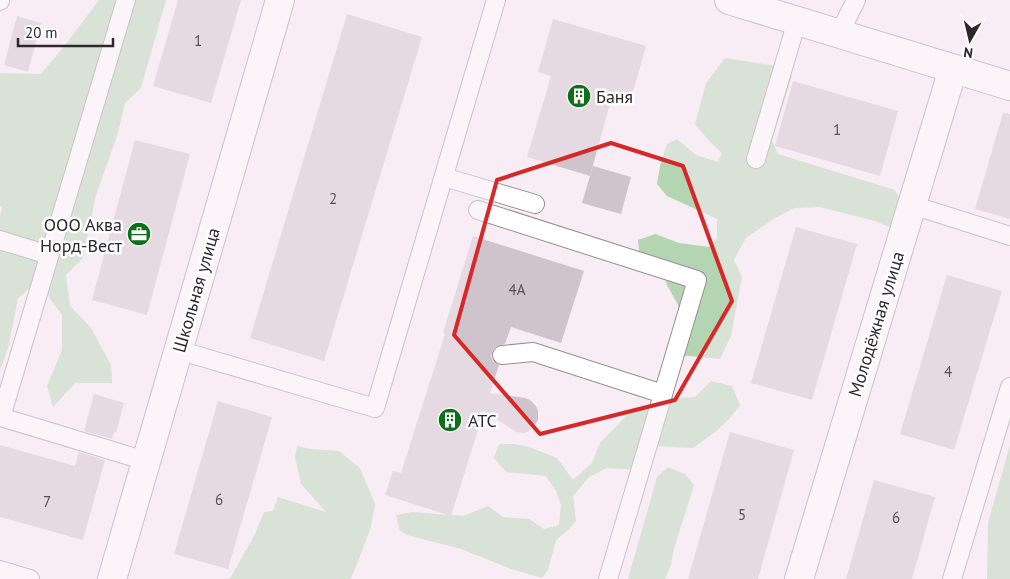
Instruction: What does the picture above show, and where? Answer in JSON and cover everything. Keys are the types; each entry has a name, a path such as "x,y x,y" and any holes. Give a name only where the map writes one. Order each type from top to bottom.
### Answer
{"street":[{"name":"Школьная улица","path":"112,579 280,0"},
{"path":"730,0 1010,86"},
{"name":"Молодёжная улица","path":"799,579 954,69"}],"lane":[{"path":"126,0 1,418 146,461"},
{"path":"178,350 375,408 496,0"},
{"path":"839,34 856,0"},
{"path":"756,159 797,21"},
{"path":"444,177 535,204"},
{"path":"912,205 1010,236"},
{"path":"478,210 697,280 608,579"},
{"path":"0,240 50,255"},
{"path":"502,355 533,352 663,394"},
{"path":"952,579 1010,388"},
{"path":"0,570 30,579"}],"highlighted area":[{"path":"611,143 683,166 732,301 675,400 540,434 454,335 497,180"}],"green space":[{"path":"99,0 166,0 141,88 125,103 118,133 96,195 83,258 66,275 70,306 91,328 111,365 112,383 75,383 53,407 47,386 62,350 62,315 50,299 42,279 18,298 9,345 0,370 0,216 2,208 0,206 0,73 41,74"},
{"path":"725,58 784,67 792,76 772,141 778,154 895,190 902,202 897,221 889,227 875,221 820,207 794,208 775,218 746,238 734,260 742,277 731,336 720,359 678,355 678,305 667,285 662,268 657,260 639,251 638,240 655,234 679,243 709,247 717,238 717,219 667,196 657,184 667,144 677,139 696,155 718,162 722,153 695,124 706,83"},
{"path":"711,381 732,386 740,405 730,418 693,448 647,446 637,470 607,468 589,477 573,496 576,521 556,540 548,570 542,578 511,569 461,549 407,535 400,531 396,515 412,512 463,516 488,506 503,517 529,519 544,529 559,525 561,505 556,491 546,476 506,472 494,458 499,444 515,444 529,447 557,458 573,480 592,463 600,443 632,410 660,404 661,399 695,397"},
{"path":"1010,445 1010,579 987,579 988,523"},
{"path":"297,446 339,451 360,468 375,504 371,527 354,572 350,579 227,579 231,577 255,534 264,512 273,511 278,497 326,512 301,484 295,457"},
{"path":"668,467 685,474 694,485 673,552 671,565 665,579 628,579 657,477"}],"building":[{"path":"178,0 241,0 211,103 153,86"},
{"path":"347,14 422,37 324,361 250,338"},
{"path":"17,16 41,23 28,72 4,65"},
{"name":"Баня","path":"553,19 646,46 631,99 613,93 590,176 527,157 551,76 538,72"},
{"path":"793,81 898,111 880,176 775,146"},
{"path":"1003,113 1010,114 1010,219 975,209"},
{"path":"135,140 190,154 147,315 92,300"},
{"path":"593,166 631,177 621,214 582,203"},
{"path":"796,227 857,244 812,400 751,383"},
{"path":"473,236 584,271 561,343 511,327 505,344 496,346 493,350 491,356 493,361 499,365 490,393 530,400 538,411 538,420 529,431 525,433 516,432 484,411 451,516 385,495 393,471 401,473 445,334 443,333"},
{"path":"947,275 1002,291 954,450 900,434"},
{"path":"94,394 124,403 116,433 114,432 112,439 84,431"},
{"path":"218,401 272,417 228,569 174,554"},
{"path":"730,432 794,450 758,579 688,579"},
{"path":"0,445 75,466 79,452 105,460 83,540 0,517"},
{"path":"874,480 935,497 912,579 846,579"}],"place":[{"name":"Баня","path":"579,96"},
{"name":"ООО Аква Норд-Вест","path":"139,234"},
{"name":"АТС","path":"450,420"}]}
